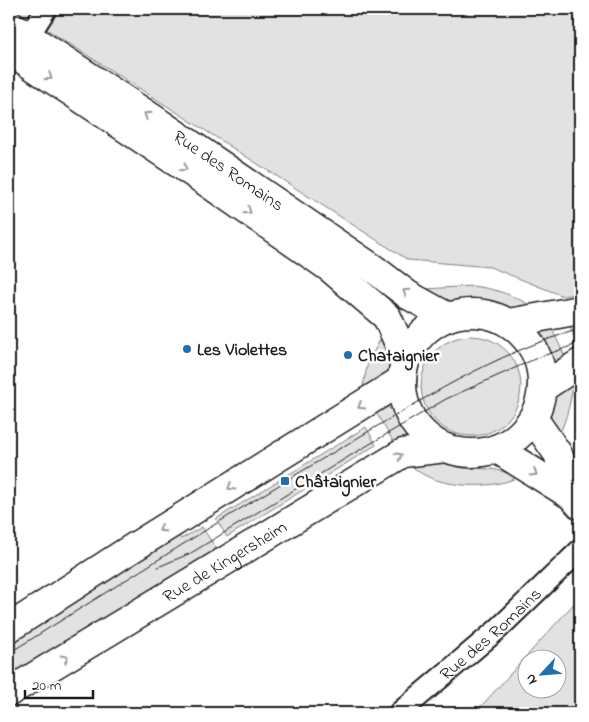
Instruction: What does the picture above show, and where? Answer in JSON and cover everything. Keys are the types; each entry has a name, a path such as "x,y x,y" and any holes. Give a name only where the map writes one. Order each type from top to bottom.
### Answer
{"main road":[{"name":"Rue des Romains","path":"16,42 306,223 374,269 408,295 448,317"},
{"name":"Rue des Romains","path":"16,42 208,183 330,268 387,317 404,370"},
{"path":"509,324 580,310"},
{"path":"469,313 490,315 509,324 522,333 532,346 541,371 542,388 533,418 524,431 511,442 497,449 480,453 463,453 446,448 431,440 415,424 406,407 403,394 404,370 416,341 430,326 448,317 469,313"},
{"path":"542,388 580,363"},
{"path":"9,628 404,370"},
{"path":"533,418 558,454 576,500"},
{"name":"Rue de Kingersheim","path":"9,692 404,453 446,448"},
{"path":"497,449 576,500"}],"street":[{"path":"16,42 46,9"},
{"name":"Rue des Romains","path":"399,713 498,629 580,550"}],"shaded area":[{"path":"15,9 580,9 580,293 563,296 490,267 408,260"},
{"path":"472,286 505,293 535,308 519,316 499,307 443,299 426,289"},
{"path":"580,319 580,350 568,322"},
{"path":"551,327 567,361 556,366 552,364 538,337 540,331"},
{"path":"382,336 393,359 384,378 366,389 363,386 368,362"},
{"path":"471,336 490,340 506,351 517,367 521,386 517,405 506,421 490,432 471,436 452,432 436,421 425,405 421,386 425,367 436,351 452,340"},
{"path":"574,376 569,408 558,438 551,419 552,404 560,390"},
{"path":"384,406 388,407 395,414 406,437 405,441 396,446 375,411"},
{"path":"366,427 376,445 227,537 216,519"},
{"path":"438,462 465,468 497,470 509,474 514,479 489,485 459,485 431,478 419,472 410,464"},
{"path":"202,527 219,553 9,681 9,645 177,533 181,539"},
{"path":"580,597 580,713 475,713 516,668 516,700 566,700 566,650 532,650"}],"tram line":[{"path":"9,653 260,497 429,396 518,351 580,329"},
{"path":"158,567 191,553 446,399 537,358 580,343"}],"place":[{"name":"Les Violettes","path":"187,349"},
{"name":"Chataignier","path":"348,355"},
{"name":"Châtaignier","path":"285,481"}]}
